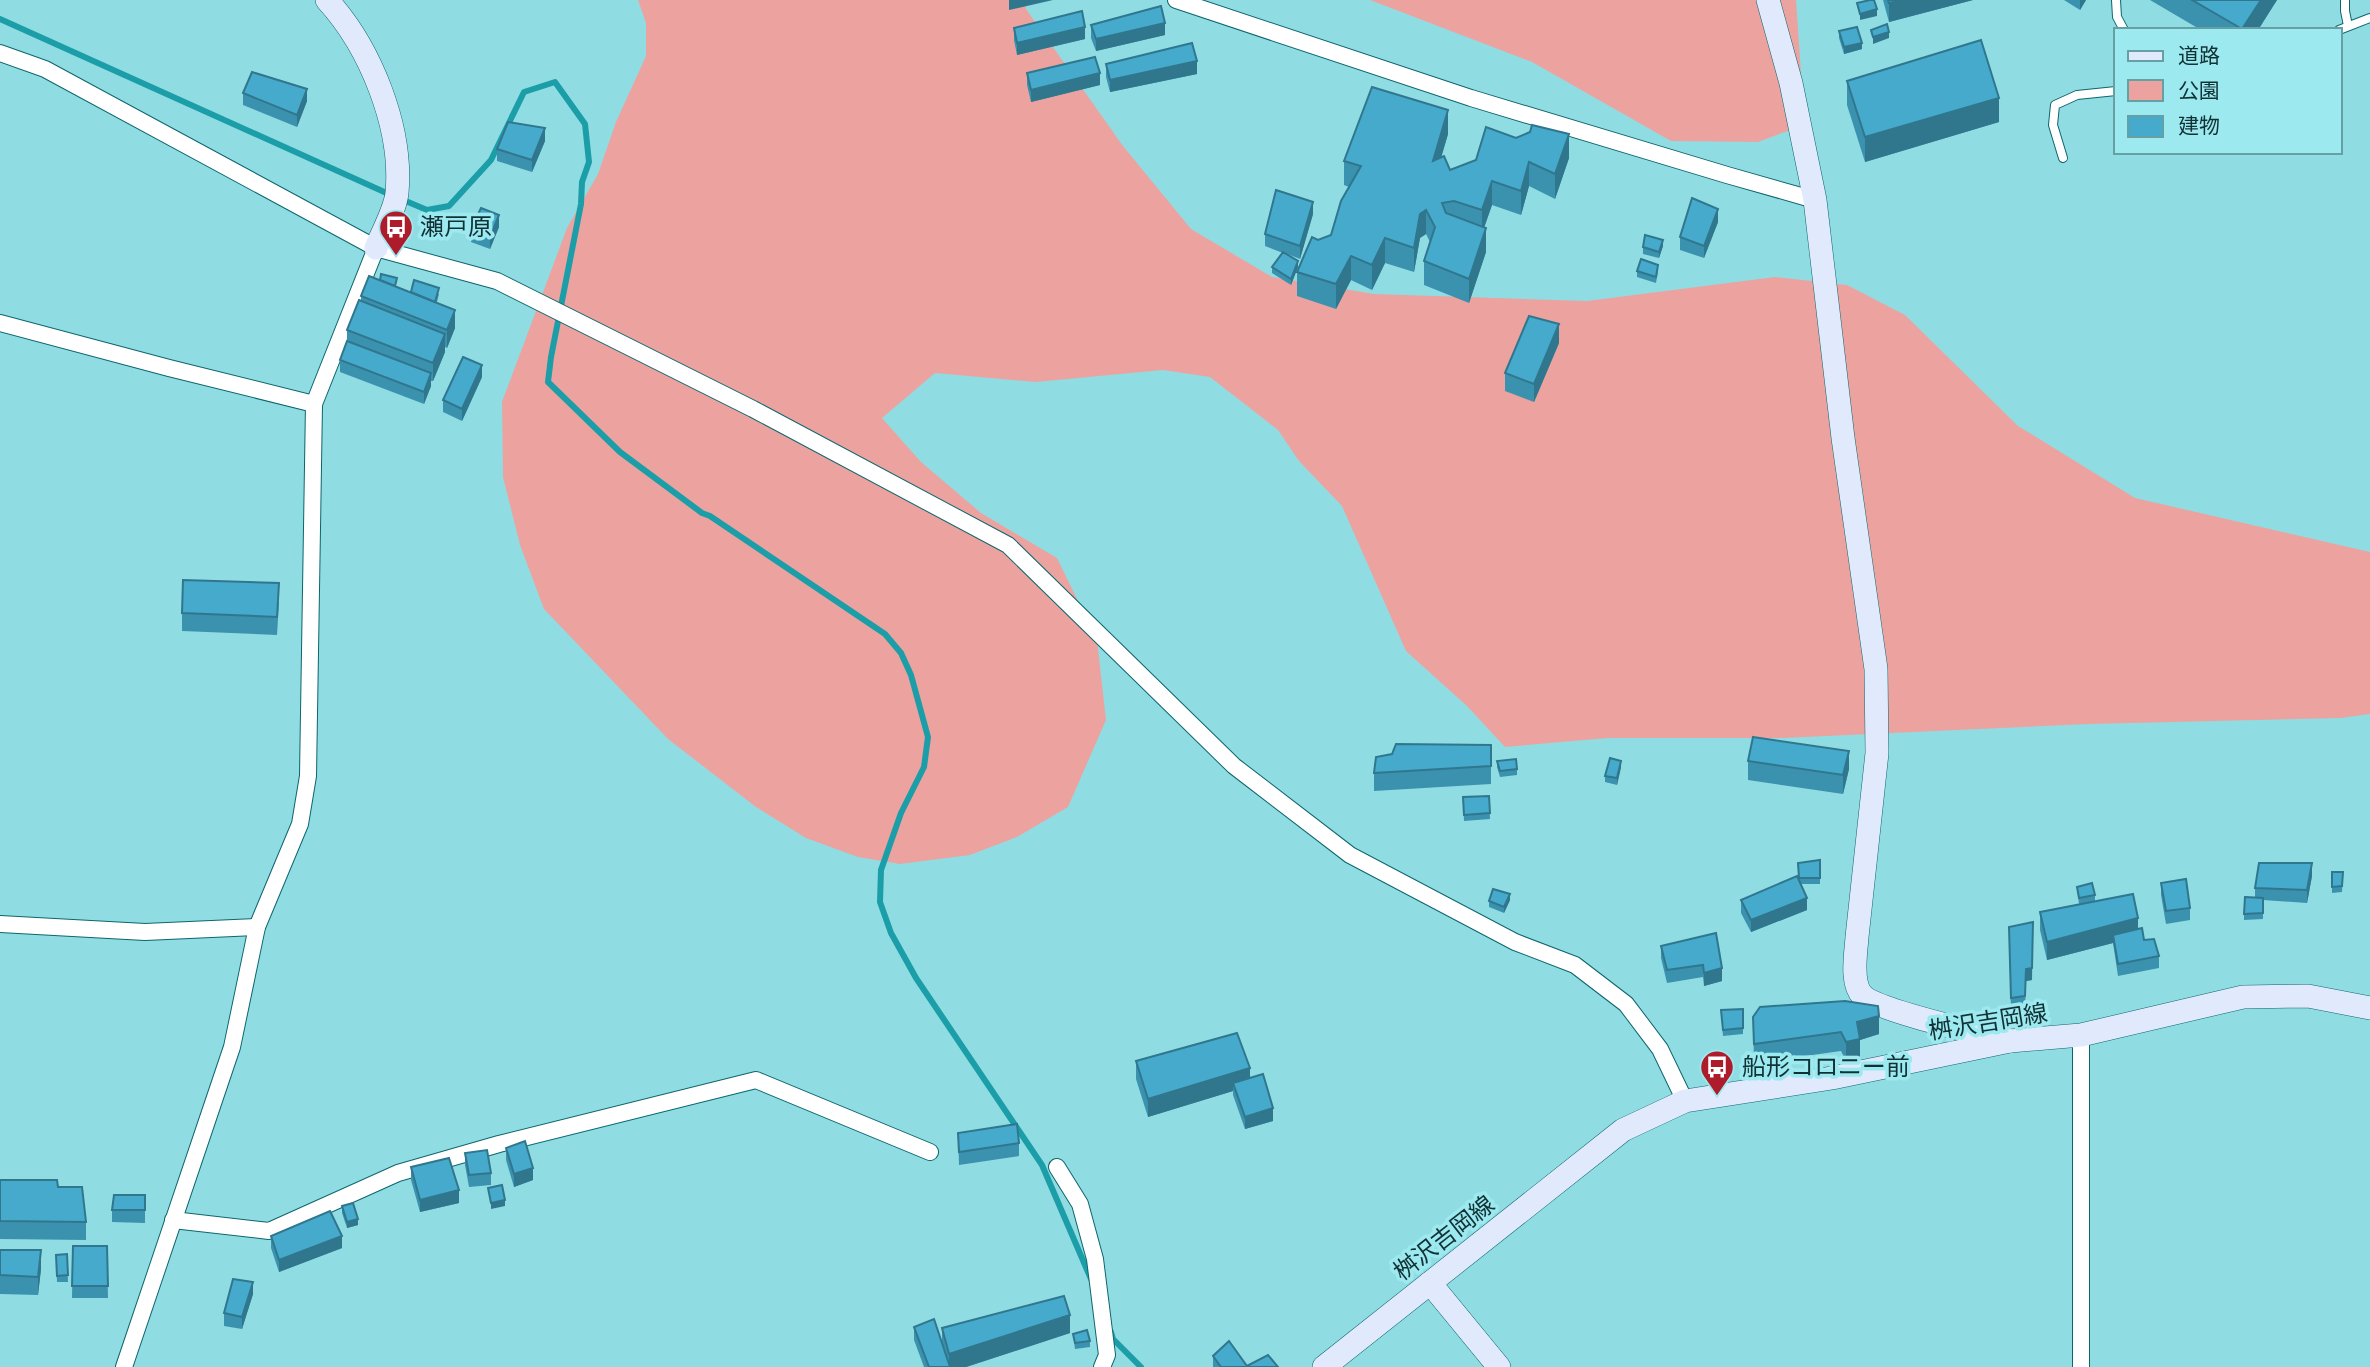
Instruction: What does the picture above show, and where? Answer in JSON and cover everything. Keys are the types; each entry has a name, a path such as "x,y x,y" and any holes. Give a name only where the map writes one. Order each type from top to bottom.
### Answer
{"street":[{"path":"124,1367 232,1048 257,927 300,824 308,776 314,404 394,202 395,150 386,106 368,60 352,31 327,0"},
{"path":"1176,0 1471,99 1815,200"},
{"path":"1768,0 1791,83 1815,200 1843,438 1876,669 1877,753 1857,937 1858,987 1863,996 1885,1007 2010,1041"},
{"path":"0,53 46,69 376,248 497,281 753,409 1008,545 1234,766 1350,855 1515,942 1575,965 1626,1004 1660,1049 1685,1101"},
{"path":"0,323 314,404"},
{"path":"0,924 145,932 257,927"},
{"name":"桝沢吉岡線","path":"1324,1367 1623,1130 1685,1101 1832,1078 2010,1041 2081,1035 2243,997 2308,996 2370,1008"},
{"path":"2081,1035 2081,1367"},
{"path":"173,1220 269,1231 398,1173 512,1141 756,1080 930,1152"},
{"path":"1057,1167 1080,1204 1095,1259 1107,1355 1102,1367"},
{"path":"1430,1283 1499,1367"}],"lane":[{"path":"2116,0 2118,17 2123,28"},
{"path":"2346,0 2344,11 2348,26"},
{"path":"2342,29 2370,18"},
{"path":"2063,158 2053,125 2055,105 2077,95 2114,91"}],"green space":[{"path":"638,0 1025,0 1026,9 1123,146 1191,229 1272,277 1374,294 1587,301 1775,277 1847,285 1905,315 2018,426 2135,498 2370,552 2370,714 2341,718 2089,724 1783,738 1608,738 1505,747 1467,706 1406,651 1342,506 1299,461 1278,430 1210,377 1163,370 1036,382 935,373 882,418 921,462 981,513 1057,558 1097,640 1106,720 1068,807 1017,837 970,855 900,864 858,857 806,838 756,807 668,739 544,609 520,545 503,477 502,402 567,228 598,174 616,122 646,56 646,23"},
{"path":"1370,0 1796,0 1803,103 1790,130 1758,142 1671,141 1532,62"}],"building":[{"path":"1874,0 1877,9 1860,14 1857,3"},
{"path":"2192,0 2261,0 2240,28"},
{"path":"1161,6 1165,23 1096,39 1091,25"},
{"path":"1082,11 1085,27 1017,43 1014,28"},
{"path":"1887,24 1889,32 1873,37 1871,30"},
{"path":"1857,27 1862,43 1844,47 1839,31"},
{"path":"1981,40 1999,98 1865,137 1847,81"},
{"path":"1192,43 1197,61 1110,80 1106,64"},
{"path":"1095,57 1100,73 1031,90 1027,73"},
{"path":"252,72 307,89 297,115 243,93"},
{"path":"1372,87 1448,110 1433,161 1444,156 1450,170 1476,160 1486,127 1516,138 1530,132 1532,125 1569,134 1555,174 1529,162 1521,191 1492,181 1482,210 1454,201 1442,203 1446,213 1486,228 1469,279 1424,261 1435,227 1426,210 1420,214 1414,248 1385,238 1372,265 1351,256 1336,284 1297,272 1312,237 1318,240 1331,235 1341,201 1361,166 1344,161"},
{"path":"508,122 545,128 532,160 497,149"},
{"path":"1276,190 1313,202 1300,246 1265,234"},
{"path":"1692,198 1718,209 1704,246 1680,237"},
{"path":"481,208 499,215 490,237 471,229"},
{"path":"1645,235 1663,240 1659,252 1643,247"},
{"path":"1283,252 1298,261 1291,279 1272,267"},
{"path":"1641,259 1658,265 1656,277 1637,271"},
{"path":"381,274 397,278 395,286 380,280"},
{"path":"369,276 455,310 447,330 361,296"},
{"path":"414,280 439,288 435,302 411,292"},
{"path":"359,300 445,334 433,363 347,330"},
{"path":"1529,316 1559,324 1534,384 1505,373"},
{"path":"347,341 431,373 424,392 340,360"},
{"path":"463,357 482,365 462,409 443,400"},
{"path":"183,580 279,583 277,617 182,613"},
{"path":"1753,737 1849,751 1843,775 1748,761"},
{"path":"1396,744 1491,745 1491,766 1374,773 1376,757 1392,754"},
{"path":"1610,758 1621,761 1617,778 1605,776"},
{"path":"1516,759 1517,769 1500,771 1497,761"},
{"path":"1489,796 1490,813 1464,815 1463,797"},
{"path":"1820,860 1820,878 1799,878 1798,863"},
{"path":"2259,863 2312,863 2307,890 2255,888"},
{"path":"2332,872 2343,872 2342,886 2332,887"},
{"path":"1797,876 1807,898 1751,920 1741,900"},
{"path":"2186,879 2190,908 2166,911 2161,883"},
{"path":"2092,883 2095,895 2079,898 2077,887"},
{"path":"1493,889 1510,894 1504,907 1489,901"},
{"path":"2133,894 2138,918 2047,942 2040,912"},
{"path":"2245,897 2263,898 2263,913 2244,914"},
{"path":"2033,922 2032,968 2026,969 2025,996 2011,998 2009,927"},
{"path":"2142,928 2144,940 2154,939 2159,956 2118,964 2113,935"},
{"path":"1716,933 1722,968 1704,973 1703,965 1667,970 1661,946"},
{"path":"1845,1001 1878,1006 1879,1016 1857,1022 1860,1039 1846,1042 1841,1032 1754,1044 1753,1017 1760,1007"},
{"path":"1743,1009 1743,1028 1723,1030 1721,1010"},
{"path":"1237,1033 1250,1068 1148,1099 1136,1061"},
{"path":"1263,1074 1273,1108 1245,1117 1233,1083"},
{"path":"1017,1124 1019,1143 959,1152 958,1133"},
{"path":"525,1141 533,1168 514,1174 506,1148"},
{"path":"487,1150 491,1173 469,1175 465,1153"},
{"path":"449,1158 459,1190 420,1200 411,1167"},
{"path":"0,1180 57,1180 58,1187 82,1187 86,1222 0,1221"},
{"path":"502,1185 505,1200 491,1203 488,1188"},
{"path":"114,1195 145,1195 145,1210 112,1210"},
{"path":"353,1203 358,1219 347,1222 342,1206"},
{"path":"330,1211 342,1236 279,1260 271,1236"},
{"path":"73,1246 107,1246 108,1286 72,1286"},
{"path":"0,1250 41,1250 38,1277 0,1275"},
{"path":"67,1254 68,1275 57,1276 56,1255"},
{"path":"233,1279 253,1282 242,1317 224,1313"},
{"path":"1064,1296 1070,1315 949,1354 942,1328"},
{"path":"934,1319 950,1367 929,1367 914,1327"},
{"path":"1087,1330 1090,1341 1075,1343 1073,1334"},
{"path":"1229,1341 1247,1366 1268,1355 1278,1367 1221,1367 1213,1356"}],"waterway":[{"path":"0,19 391,195"},
{"path":"401,199 427,210 449,206 491,160 524,92 555,82 585,124 589,162 582,182 581,204 548,382 620,452 702,513 885,634 901,653 911,675 928,737 924,767 901,813 881,870 880,902 891,933 916,978 1042,1165 1091,1279"},
{"path":"1111,1332 1113,1339 1141,1367"}],"place":[{"name":"瀬戸原","path":"396,257"},
{"name":"船形コロニー前","path":"1717,1097"}]}
